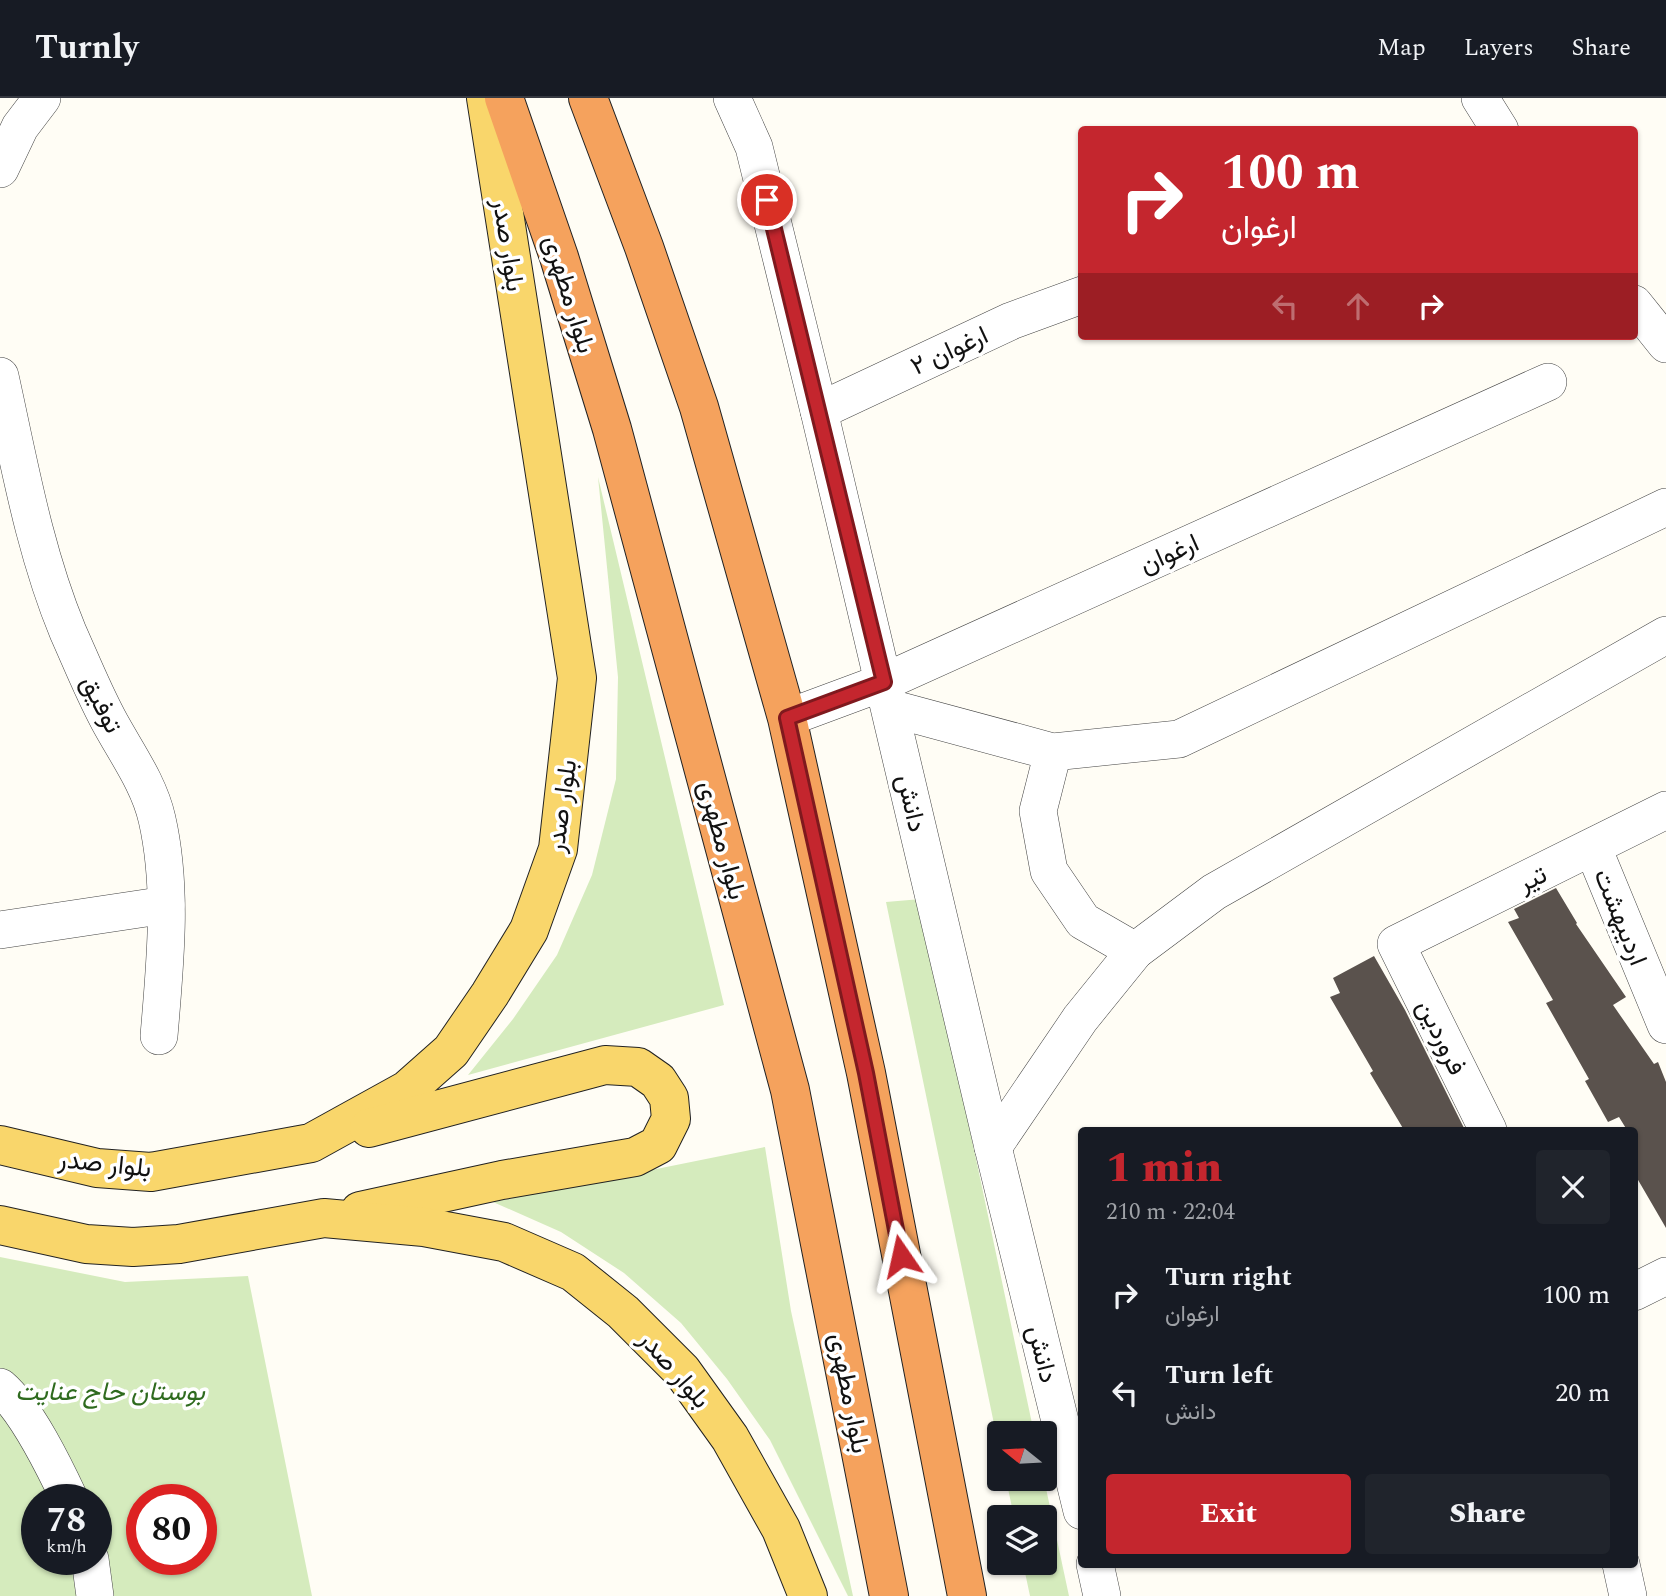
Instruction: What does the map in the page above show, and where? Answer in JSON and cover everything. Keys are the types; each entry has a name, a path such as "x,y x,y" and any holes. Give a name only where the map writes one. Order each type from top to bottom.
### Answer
{"highway":[{"name":"بلوار مطهری","path":"504,98 559,257 611,429 790,1090 889,1596"},
{"path":"588,98 644,247 699,407 787,718 866,1073 967,1596"}],"main road":[{"name":"بلوار صدر","path":"0,1145 97,1168 151,1172 311,1143 407,1090 451,1051 490,994 529,929 558,849 577,678 486,98"},
{"path":"311,1143 605,1065 638,1068 658,1081 669,1098 671,1119 658,1145 635,1157 502,1180 324,1219"},
{"name":"بلوار صدر","path":"0,1225 86,1244 133,1247 178,1244 324,1219 424,1227 504,1242 573,1272 623,1312 682,1371 698,1393 730,1438 780,1529 808,1596"}],"street":[{"path":"0,169 20,127 42,98"},
{"name":"دانش","path":"733,98 754,147 1078,1495"},
{"path":"1480,98 1498,126"},
{"name":"ارغوان ۲","path":"819,411 1011,321 1078,296"},
{"path":"1638,309 1666,344"},
{"name":"توفیق","path":"0,376 29,508 62,618 107,717 144,784 157,817 166,905 159,1036"},
{"name":"ارغوان","path":"787,718 887,695 1548,382"},
{"path":"887,695 1054,752 1179,739 1666,507"},
{"path":"993,1147 1080,1019 1135,951 1214,892 1666,635"},
{"path":"1054,752 1038,811 1049,871 1083,920 1135,951"},
{"name":"تیر","path":"1396,944 1666,810"},
{"name":"اردیبهشت","path":"1593,848 1666,1025"},
{"path":"0,930 166,905"},
{"name":"فروردین","path":"1396,944 1487,1127"},
{"path":"1638,1290 1666,1276"},
{"path":"0,1387 11,1396 54,1465 63,1484"},
{"path":"1096,1568 1102,1596"},
{"path":"1622,1568 1628,1596"},
{"path":"92,1575 95,1596"}],"green space":[{"path":"598,477 724,1005 468,1075 513,1019 557,955 592,875 616,779 618,677"},
{"path":"921,899 1031,1421 993,1421 886,902"},
{"path":"765,1147 791,1311 853,1596 848,1596 770,1440 727,1379 681,1323 624,1273 561,1232 493,1202"},
{"name":"بوستان حاج عنایت","path":"0,1257 125,1282 248,1276 312,1596 0,1596"},
{"path":"1009,1491 1047,1491 1050,1505 1011,1505"},
{"path":"1057,1540 1069,1596 1030,1596 1026,1575 1057,1575"}],"building":[{"path":"1556,888 1576,924 1626,997 1613,1005 1654,1064 1658,1062 1666,1082 1666,1228 1638,1180 1638,1127 1625,1127 1619,1117 1608,1122 1585,1081 1589,1079 1546,1003 1553,1000 1508,922 1519,918 1514,909"},
{"path":"1374,956 1405,1010 1464,1127 1402,1127 1330,997 1340,993 1333,978"}],"route":[{"path":"767,200 884,682 787,718 866,1073 901,1256"}]}
